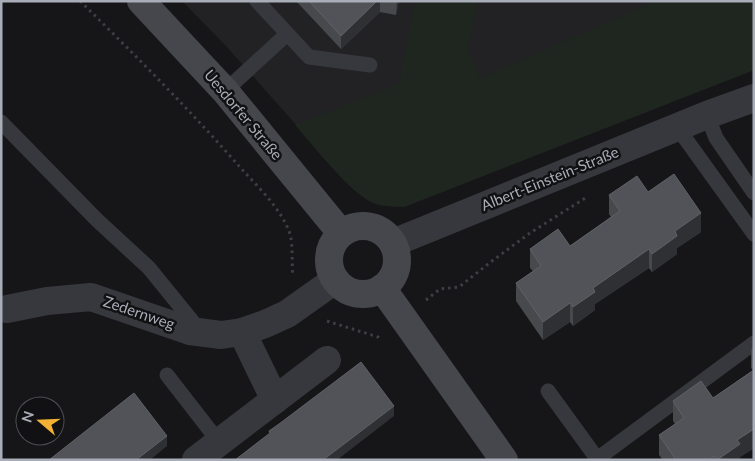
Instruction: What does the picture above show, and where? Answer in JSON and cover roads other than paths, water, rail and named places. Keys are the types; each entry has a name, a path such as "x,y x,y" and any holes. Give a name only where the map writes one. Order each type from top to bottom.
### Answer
{"street":[{"name":"Uesdorfer Straße","path":"141,1 225,91 341,233"},
{"name":"Albert-Einstein-Straße","path":"393,244 677,127 754,98"},
{"path":"363,225 375,228 385,234 393,244 396,253 395,272 390,281 375,292 357,294 341,286 330,271 328,261 334,241 341,233 351,227 363,225"},
{"name":"Zedernweg","path":"7,309 47,301 91,297 190,331 220,335 242,332 287,314 335,280"},
{"path":"382,288 504,460"},
{"path":"242,332 275,400"},
{"path":"196,460 327,360"}],"lane":[{"path":"257,1 309,57 370,65"},
{"path":"225,91 287,34"},
{"path":"707,115 716,138 754,193"},
{"path":"1,122 97,220 148,268 202,333"},
{"path":"677,127 754,234"},
{"path":"548,391 598,459 754,343"},
{"path":"167,375 219,442"}]}
